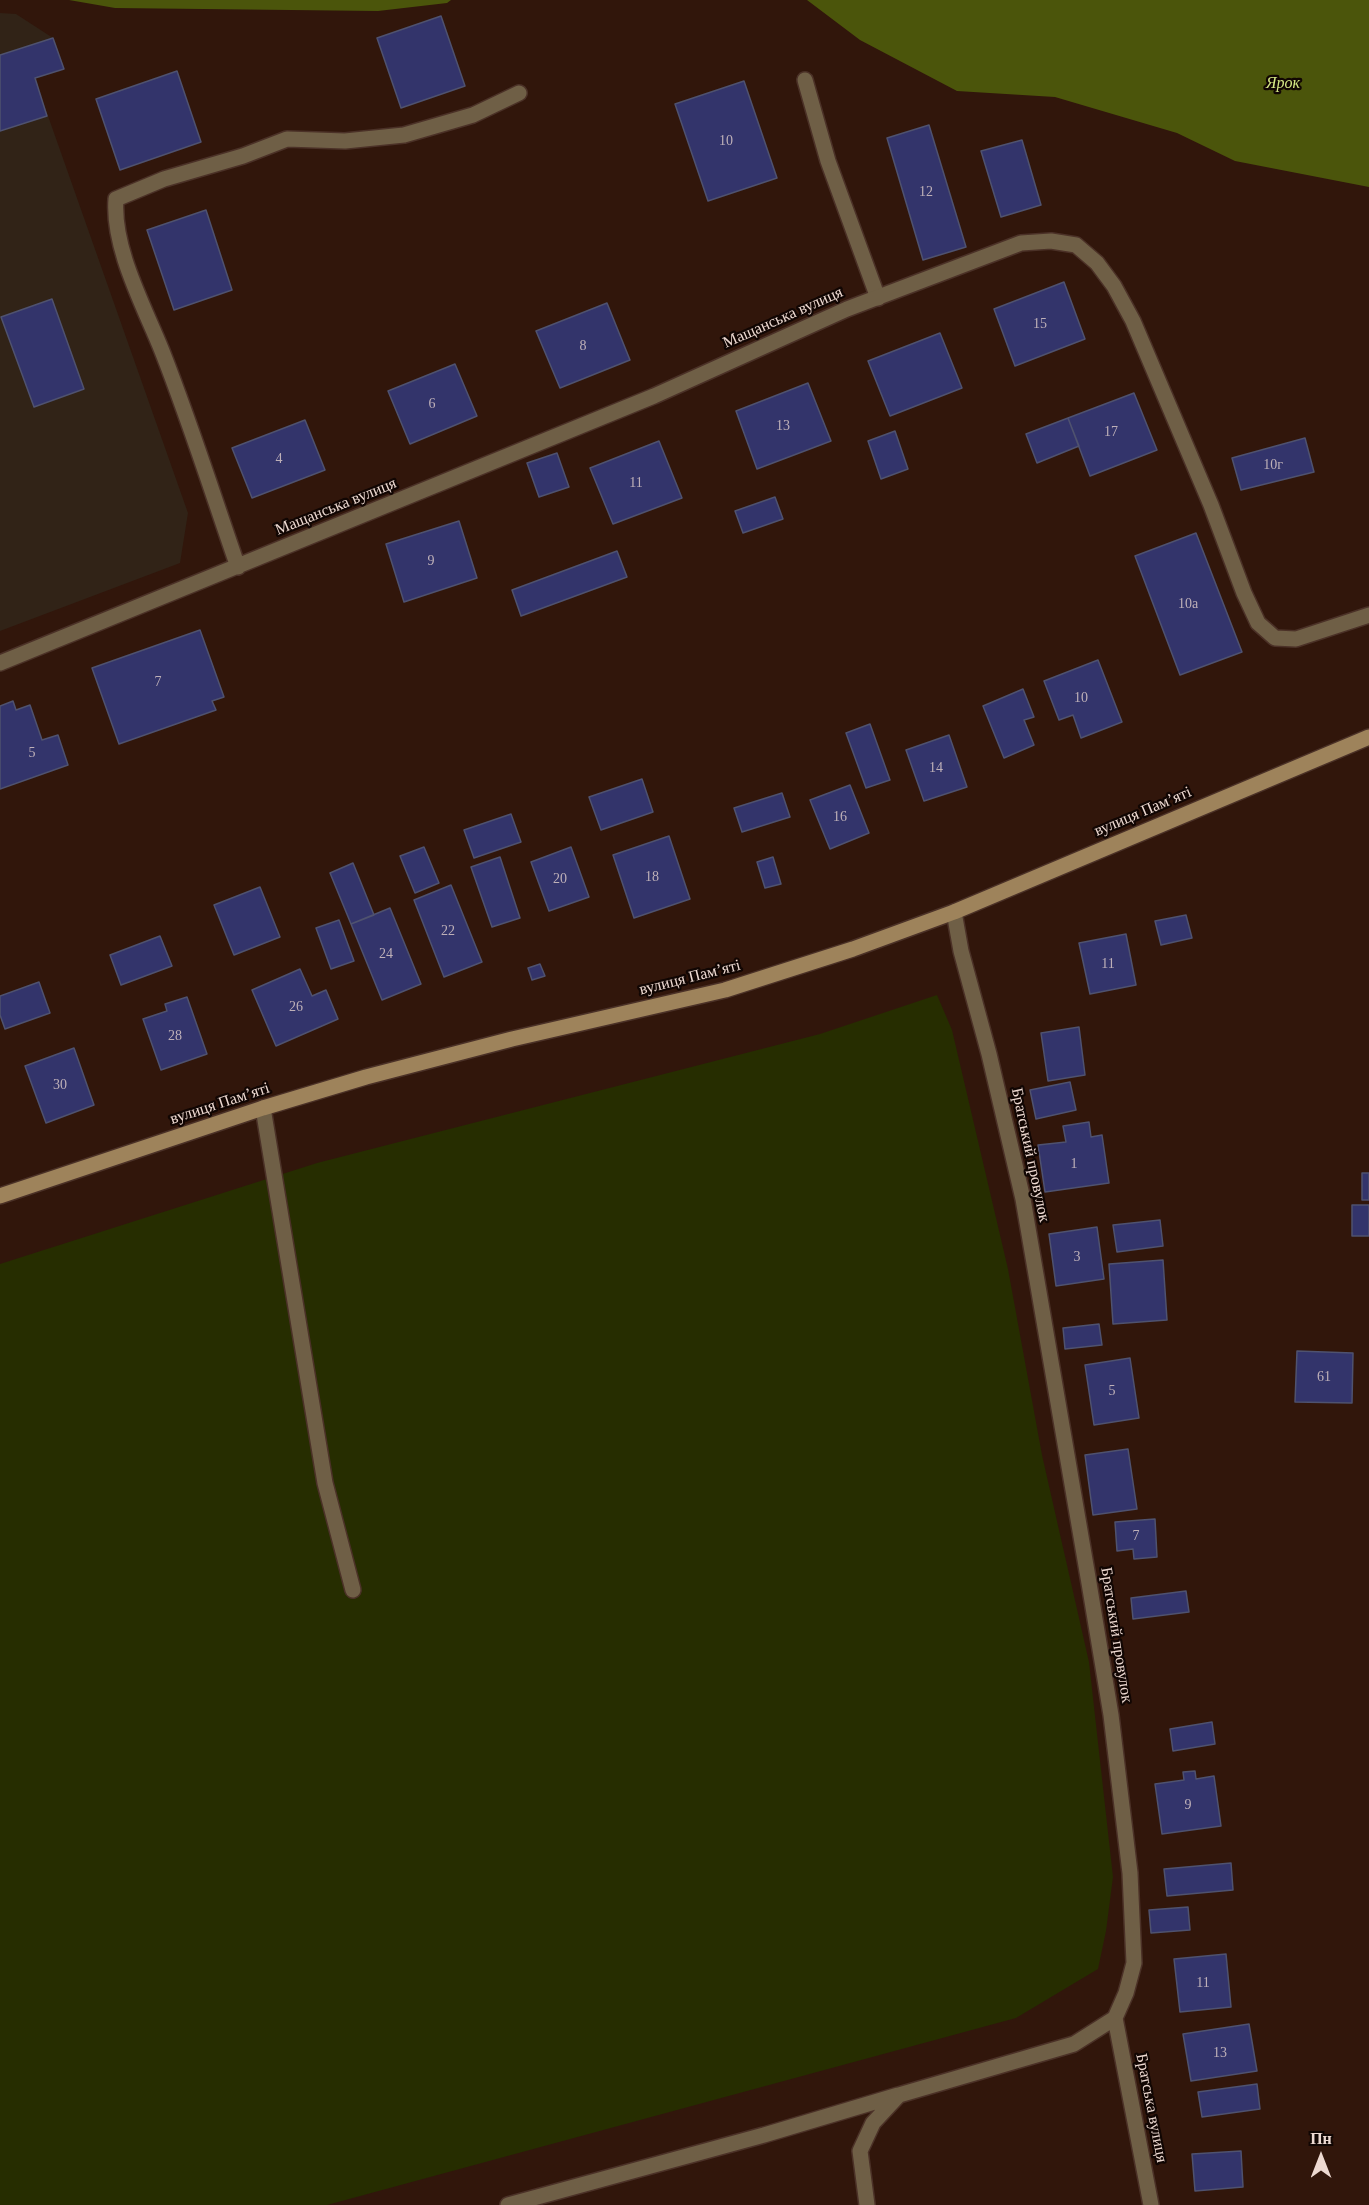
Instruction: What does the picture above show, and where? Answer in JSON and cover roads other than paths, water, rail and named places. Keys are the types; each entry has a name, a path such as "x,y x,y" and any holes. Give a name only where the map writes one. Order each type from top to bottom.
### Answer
{"street":[{"path":"805,80 828,161 878,298"},
{"path":"238,567 161,350 139,300 115,216 116,199 164,179 243,156 287,139 345,141 404,135 473,115 519,93"},
{"name":"Мащанська вулиця","path":"0,663 654,396 847,309 1021,243 1051,242 1076,245 1097,263 1119,295 1211,505 1244,593 1258,623 1275,638 1296,639 1369,615"},
{"name":"вулиця Памʼяті","path":"0,1196 263,1108 366,1077 512,1038 725,990 853,949 954,912 1369,736"},
{"name":"Братський провулок","path":"954,912 961,951 1023,1198 1111,1715 1130,1873 1134,1962 1126,1992 1115,2018"},
{"path":"263,1108 325,1483 353,1590"},
{"path":"508,2205 764,2135 1074,2044 1115,2018"},
{"name":"Братська вулиця","path":"1115,2018 1151,2205"},
{"path":"867,2205 860,2151 873,2123 899,2095"}],"park label":[{"name":"Ярок","path":"1283,84"}]}
